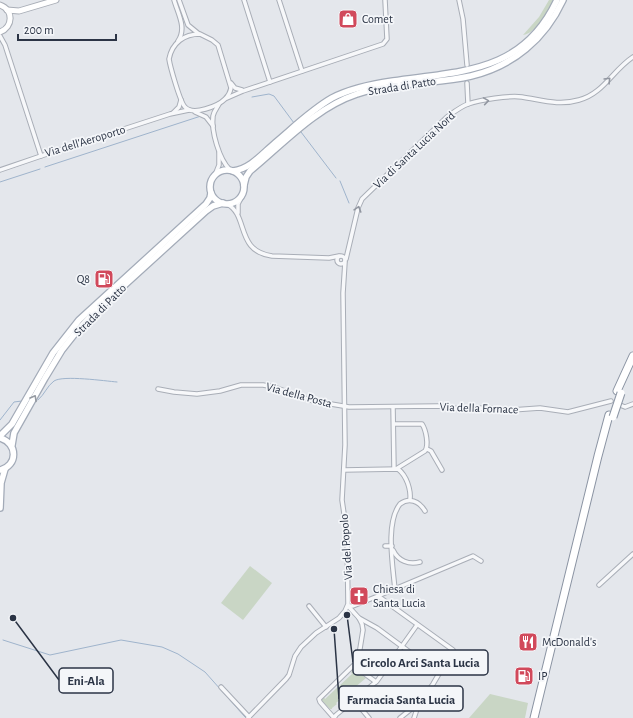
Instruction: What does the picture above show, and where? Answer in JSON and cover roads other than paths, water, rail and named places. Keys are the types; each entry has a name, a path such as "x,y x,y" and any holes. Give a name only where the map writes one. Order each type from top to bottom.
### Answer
{"highway":[{"path":"534,718 598,456 619,392 633,356"},
{"path":"619,392 633,366"},
{"path":"538,718 611,416"}],"main road":[{"name":"Strada di Patto","path":"232,170 240,169 252,163 314,110 326,102 356,88 473,70 503,58 521,46 537,31 548,17 557,0"},
{"name":"Strada di Patto","path":"244,185 250,171 319,114 344,99 375,89 469,76 489,70 509,61 525,50 543,33 552,21 563,0"},
{"path":"232,170 241,177 244,185 242,196 237,201 225,204 217,200 211,193 210,184 215,175 222,171 232,170"},
{"name":"Strada di Patto","path":"12,445 0,437 12,424 53,353 80,320 206,204 211,193"},
{"name":"Strada di Patto","path":"0,508 3,469 10,464 14,458 12,445 14,433 62,350 82,326 206,211 213,206 225,204"}],"street":[{"path":"7,10 15,11 30,8 56,0"},
{"path":"174,0 182,26 181,34 171,53 169,62 181,99 184,107 205,116 209,120 213,127 222,160 232,170"},
{"path":"179,0 188,25 191,29 212,40 218,45 229,80 230,90 226,99"},
{"path":"244,0 270,82"},
{"path":"279,0 302,71"},
{"path":"194,112 220,103 243,91 384,44 387,39 384,0"},
{"path":"459,0 463,19 467,65"},
{"path":"0,5 10,14 10,20 7,28 0,32"},
{"path":"10,20 16,15 30,8"},
{"name":"Via dell'Aeroporto","path":"5,45 4,36 7,28"},
{"path":"177,42 187,36 200,34"},
{"name":"Via dell'Aeroporto","path":"0,36 5,45 41,156 170,114 189,110"},
{"name":"Via di Santa Lucia Nord","path":"345,407 344,271 345,260 358,208 363,198 447,117 458,109 468,104 514,97 554,103 578,101 598,90 633,57"},
{"path":"229,80 235,88 243,91"},
{"path":"467,83 468,104"},
{"path":"170,114 177,109 181,99"},
{"path":"213,127 214,115 220,103"},
{"path":"215,175 219,165 219,150"},
{"path":"0,170 41,156"},
{"path":"238,216 238,204 242,196"},
{"path":"225,204 234,209 247,241 253,248 264,254 272,256 329,258 344,256 345,260 343,264 329,258"},
{"path":"338,262 339,256"},
{"path":"338,262 343,267 344,271"},
{"name":"Via della Posta","path":"158,389 197,394 241,385 263,385 274,387 313,401 345,407"},
{"name":"Via della Fornace","path":"345,407 438,406 461,409 485,408 512,410 540,408 568,412 611,401"},
{"path":"620,405 625,407 633,404"},
{"name":"Via del Popolo","path":"345,407 342,500 347,528 348,606"},
{"path":"393,407 395,469"},
{"path":"394,424 422,424 427,449 431,451 442,470"},
{"path":"395,469 427,449"},
{"path":"344,470 395,469 401,472 409,488 410,500"},
{"path":"395,590 391,529 394,513 400,504 410,500 418,503 425,511"},
{"path":"385,546 392,547"},
{"path":"392,547 396,556 404,562 420,562"},
{"path":"599,585 633,554"},
{"path":"221,687 248,718 289,675 295,656 301,647 313,635 339,618 348,606 353,606 395,590 473,556 481,561"},
{"path":"378,596 453,650 438,673 433,684 420,702 414,718"},
{"path":"309,606 326,627"},
{"path":"348,606 359,618 362,624 363,633 358,661 319,699 334,718 376,682 417,625"},
{"path":"359,618 402,646 438,673"},
{"path":"354,666 376,682"},
{"path":"354,700 369,718"},
{"path":"400,718 420,702"}],"waterway":[{"path":"252,97 269,94 274,96 294,123"},
{"path":"45,167 201,116"},
{"path":"301,132 336,178"},
{"path":"0,182 40,169"},
{"path":"340,181 349,203"},
{"path":"38,400 52,383 59,379 75,378 117,382"},
{"path":"0,420 14,402 22,401"},
{"path":"3,640 50,655 121,640 162,647 178,654 205,672 245,717"}],"place":[{"name":"Comet","path":"348,19"},
{"name":"Q8","path":"104,279"},
{"name":"Chiesa di Santa Lucia","path":"359,596"},
{"name":"Circolo Arci Santa Lucia","path":"347,615"},
{"name":"Eni-Ala","path":"13,618"},
{"name":"Farmacia Santa Lucia","path":"334,629"},
{"name":"McDonald's","path":"528,642"},
{"name":"IP","path":"524,676"}]}
